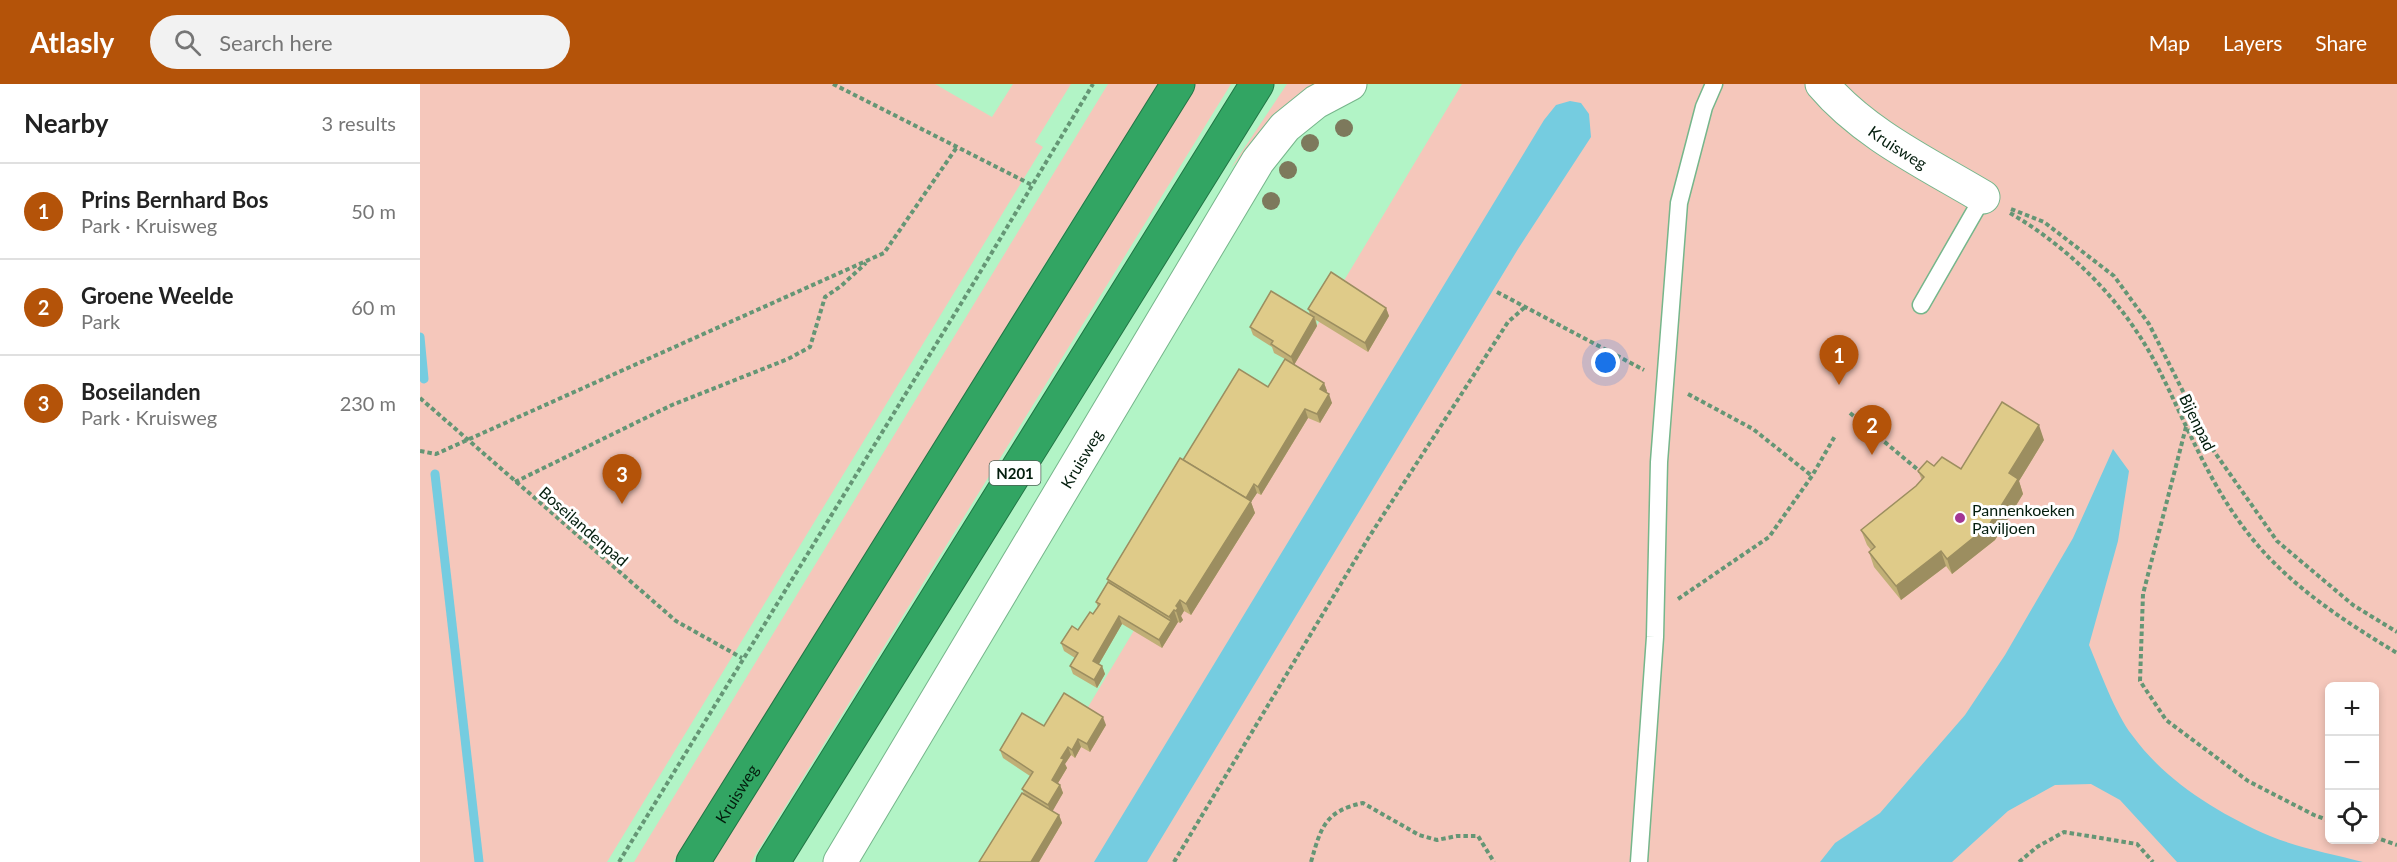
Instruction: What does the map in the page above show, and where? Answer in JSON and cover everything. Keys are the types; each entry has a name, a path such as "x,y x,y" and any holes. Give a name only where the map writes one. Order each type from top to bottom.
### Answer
{"highway":[{"name":"Kruisweg","path":"693,862 1178,84"},
{"name":"N201","path":"773,862 1257,84"}],"street":[{"name":"Kruisweg","path":"840,862 1258,161 1285,127 1316,102 1350,84"},
{"name":"Kruisweg","path":"1822,84 1836,100 1876,133 1983,197"}],"lane":[{"path":"1639,862 1655,637 1659,462 1679,203 1704,107 1714,84"},
{"path":"1921,305 1983,197"}],"path":[{"path":"833,84 1032,185"},
{"path":"619,862 1093,84"},
{"path":"420,451 436,454 884,253 957,147"},
{"path":"1983,197 2044,222 2114,276 2149,324 2211,447 2277,541 2353,605 2397,632"},
{"name":"Bijenpad","path":"1983,197 2038,229 2091,274 2127,318 2155,362 2219,492 2242,526 2270,558 2310,596 2397,653"},
{"path":"515,482 672,405 788,359 810,347 825,297 841,286 868,260"},
{"path":"1497,292 1517,303"},
{"path":"1174,862 1369,537 1508,322 1526,308"},
{"name":"Boseilandenpad","path":"420,398 676,621 742,658"},
{"path":"1850,413 1929,480"},
{"path":"2186,426 2143,594 2140,681 2166,720 2248,781 2325,819"},
{"path":"1655,637 1676,600 1769,537 1812,476 1835,436"},
{"path":"1311,862 1327,820 1342,807 1363,803 1419,835 1437,840 1457,836 1478,836 1494,862"},
{"path":"2019,862 2037,847 2064,832 2137,844 2153,862"},
{"path":"2379,839 2397,845"}],"shaded area":[{"path":"420,84 935,84 992,117 1013,84 1071,84 1035,142 1043,147 607,862 420,862"},
{"path":"1108,84 1159,84 673,862 634,862"},
{"path":"1195,84 1231,84 751,862 713,862"},
{"path":"1287,84 1318,84 1257,139 1231,168"},
{"path":"1462,84 2397,84 2397,862 995,862"}],"water":[{"path":"1570,101 1581,103 1589,114 1591,137 1518,249 1147,862 1094,862 1544,120 1556,105"},
{"path":"2113,449 2129,471 2118,541 2089,645 2108,692 2126,726 2145,752 2160,767 2213,807 2270,836 2363,862 2177,862 2120,800 2091,784 2055,785 2008,811 1952,862 1820,862 1835,843 1880,813 1965,715 2005,655 2073,538"}],"building":[{"path":"1331,272 1386,308 1365,343 1308,309"},
{"path":"1271,291 1314,317 1291,357 1271,344 1273,341 1250,327"},
{"path":"1285,359 1324,383 1320,389 1329,394 1317,414 1305,409 1258,487 1254,484 1246,498 1183,460 1239,369 1268,387"},
{"path":"2002,402 2039,425 2009,473 2018,479 1989,525 1947,559 1941,551 1896,586 1869,552 1875,547 1861,530 1916,486 1924,477 1918,471 1927,461 1934,466 1942,457 1961,469"},
{"path":"1180,458 1251,501 1186,604 1180,600 1176,606 1178,608 1169,617 1107,579"},
{"path":"1108,582 1171,621 1159,640 1119,616 1093,661 1102,666 1094,680 1070,666 1078,653 1061,643 1072,626 1078,630 1090,612 1093,614 1100,604 1096,602"},
{"path":"1064,693 1103,717 1087,744 1078,739 1072,750 1068,747 1061,758 1064,759 1052,780 1060,785 1048,805 1022,789 1033,772 1000,750 1022,713 1044,726"},
{"path":"1022,793 1059,815 1031,862 979,862"}],"waterway":[{"path":"420,337 424,379"},
{"path":"435,474 479,862"}],"place":[{"name":"Prins Bernhard Bos","path":"1839,385"},
{"name":"Groene Weelde","path":"1872,455"},
{"name":"Boseilanden","path":"622,504"},
{"name":"Pannenkoeken Paviljoen","path":"1960,518"}]}
